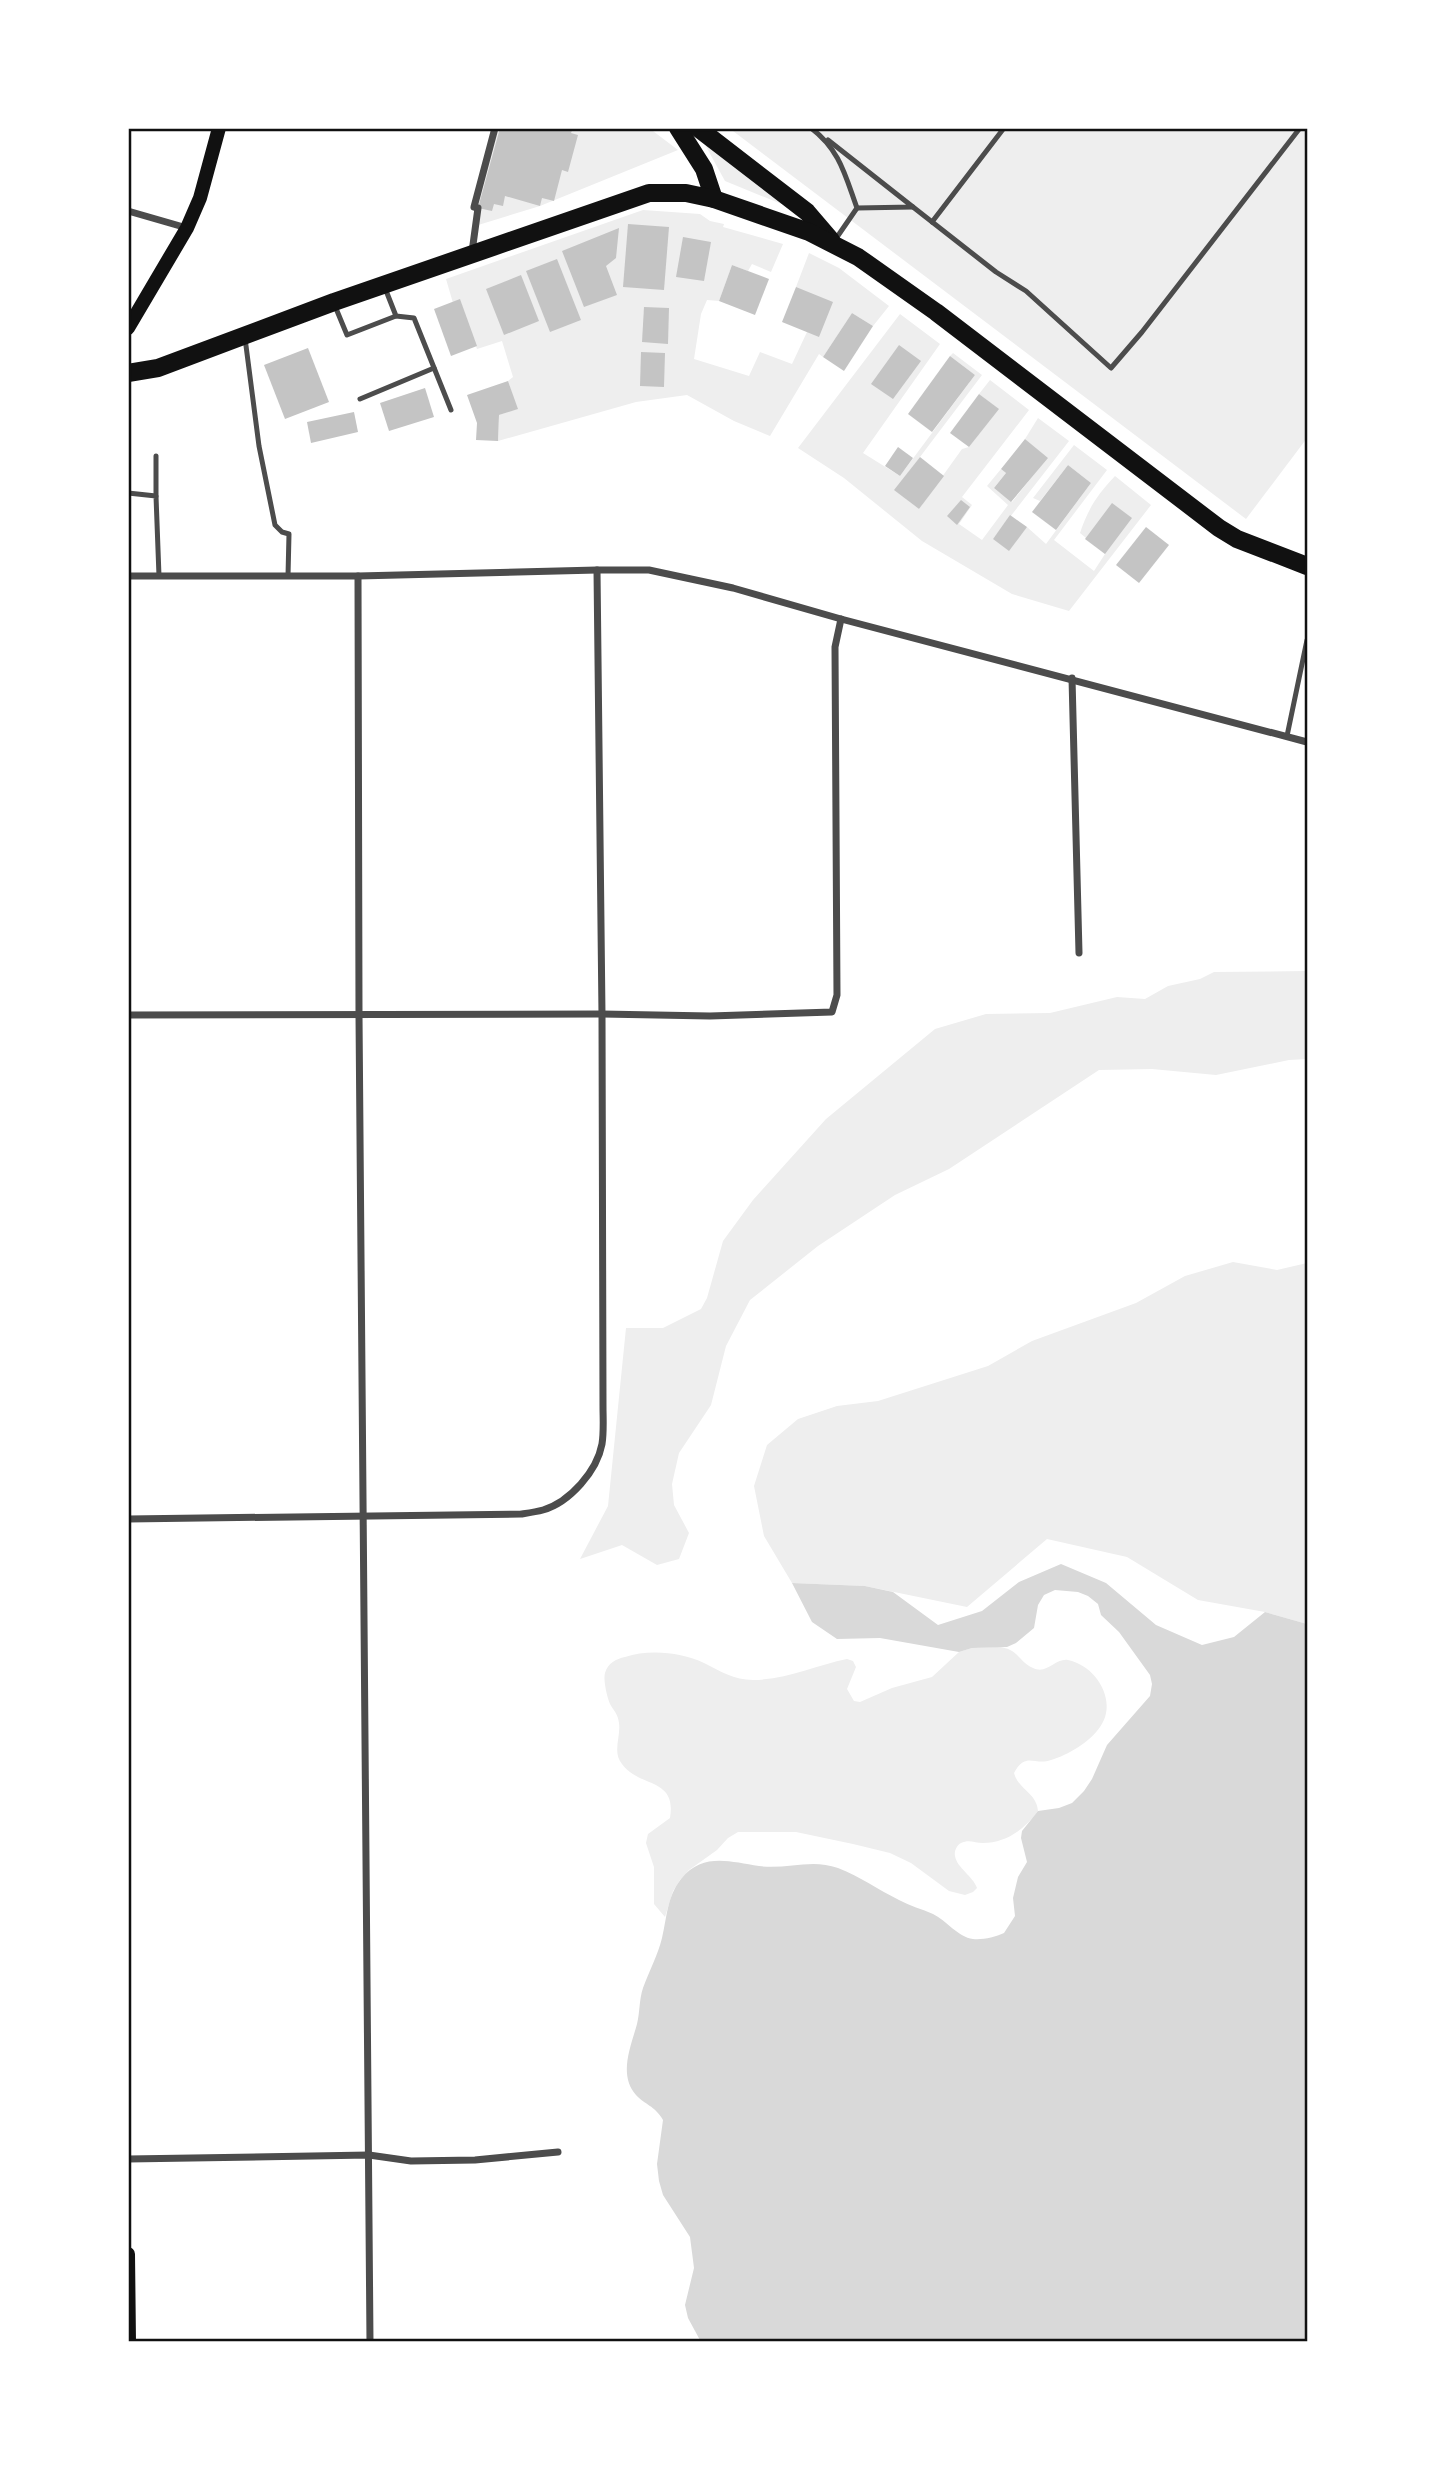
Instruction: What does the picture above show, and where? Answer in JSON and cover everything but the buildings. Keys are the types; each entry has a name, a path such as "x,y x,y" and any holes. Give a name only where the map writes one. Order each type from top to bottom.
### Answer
{"main road":[{"path":"128,328 187,228 200,198 219,128"},
{"path":"678,128 704,169 714,199"},
{"path":"698,128 807,212 833,243"},
{"path":"128,373 158,368 383,284 649,192 686,193 714,199 833,243 858,257 936,312 1219,528 1250,544 1307,566"},
{"path":"128,2254 128,2342"}],"street":[{"path":"472,253 478,208 474,207 495,128"},
{"path":"128,211 187,228"},
{"path":"128,1520 522,1514 544,1510 562,1500 576,1488 597,1462 602,1443 602,1014 597,570"},
{"path":"128,576 358,576 649,570 733,588 841,619 1307,741"},
{"path":"358,576 370,2342"},
{"path":"128,1015 710,1016 832,1012 837,995 835,647 841,619"},
{"path":"1072,678 1080,953"},
{"path":"128,2159 369,2155 411,2161 475,2160 558,2152"}],"lane":[{"path":"811,128 996,272 1026,291 1111,368 1300,128"},
{"path":"932,222 1004,128"},
{"path":"828,141 842,167 857,208"},
{"path":"857,208 913,207"},
{"path":"833,243 857,208"},
{"path":"383,284 396,316"},
{"path":"334,302 347,335 396,316 414,318 451,410"},
{"path":"244,334 259,446 275,525 282,532 289,534 288,576"},
{"path":"360,399 434,368"},
{"path":"156,456 159,576"},
{"path":"128,493 156,496"},
{"path":"1287,736 1307,640"}],"shaded area":[{"path":"498,128 649,128 678,150 540,206 475,226 478,208 474,207"},
{"path":"729,128 1307,128 1307,438 1246,519"},
{"path":"703,141 801,212 725,181"},
{"path":"643,210 700,214 710,221 724,224 723,227 783,244 771,272 752,264 748,271 732,265 719,301 707,300 701,314 694,359 749,376 760,352 792,364 807,332 796,287 809,253 839,268 889,306 873,326 852,313 823,357 819,354 770,436 734,421 687,395 636,402 498,441 499,415 517,409 508,381 513,377 502,341 477,349 460,300 453,303 446,279"},
{"path":"900,314 940,344 863,453 900,476 975,375 950,356 953,353 982,375 895,490 919,509 962,449 969,447 998,409 979,394 990,380 1029,410 962,497 972,505 959,524 982,540 1008,505 987,486 1001,469 1006,473 994,488 1012,502 1047,458 1025,439 1038,418 1069,441 993,539 1027,527 1046,544 1091,483 1068,465 1040,501 1033,498 1074,445 1107,470 1054,540 1094,571 1105,554 1080,533 1090,509 1115,476 1151,505 1069,611 1012,594 922,541 844,478 798,448"},
{"path":"1307,971 1307,1059 1289,1060 1216,1075 1152,1069 1099,1070 949,1169 895,1195 818,1246 750,1300 726,1346 711,1405 679,1453 672,1484 674,1505 689,1533 679,1559 657,1565 622,1545 580,1559 608,1506 626,1328 663,1328 701,1309 707,1298 723,1241 753,1200 826,1119 935,1029 986,1014 1050,1013 1117,997 1145,999 1168,986 1200,979 1214,972"},
{"path":"1233,1262 1277,1270 1307,1263 1307,1624 1265,1612 1198,1600 1127,1557 1047,1539 967,1607 865,1586 792,1583 764,1536 754,1486 767,1445 798,1419 837,1406 878,1401 988,1366 1032,1341 1136,1303 1185,1276"},
{"path":"1061,1564 1106,1583 1156,1625 1202,1645 1234,1637 1265,1612 1307,1624 1307,2342 701,2342 688,2318 685,2305 694,2268 690,2237 663,2195 659,2181 657,2164 663,2120 636,2095 628,2079 627,2070 642,1992 660,1944 676,1886 689,1871 708,1862 727,1861 769,1867 828,1865 933,1914 968,1938 985,1939 1004,1933 1015,1916 1013,1898 1018,1877 1027,1862 1021,1838 1022,1831 1038,1811 1072,1803 1084,1791 1107,1745 1150,1696 1152,1684 1150,1675 1119,1632 1101,1615 1098,1604 1078,1592 1055,1590 1044,1595 1038,1605 1034,1628 1016,1643 1007,1647 972,1648 959,1652 880,1638 837,1639 812,1622 792,1583 865,1586 893,1592 938,1625 982,1611 1019,1582"},
{"path":"997,1647 1014,1652 1038,1670 1063,1660 1088,1669 1102,1686 1107,1707 1100,1727 1078,1747 1051,1760 1026,1761 1018,1766 1014,1773 1016,1778 1034,1800 1038,1811 1027,1824 999,1841 967,1841 957,1847 956,1860 975,1884 977,1888 973,1892 965,1895 949,1891 911,1863 890,1853 796,1832 738,1832 680,1880 673,1891 665,1917 654,1904 654,1867 646,1843 648,1834 670,1818 671,1805 662,1789 629,1772 619,1759 618,1720 609,1701 605,1680 606,1670 613,1662 644,1653 675,1654 695,1659 733,1677 753,1680 789,1675 847,1659 853,1661 856,1667 847,1689 854,1701 860,1702 892,1688 932,1677 959,1652 972,1648"}]}
